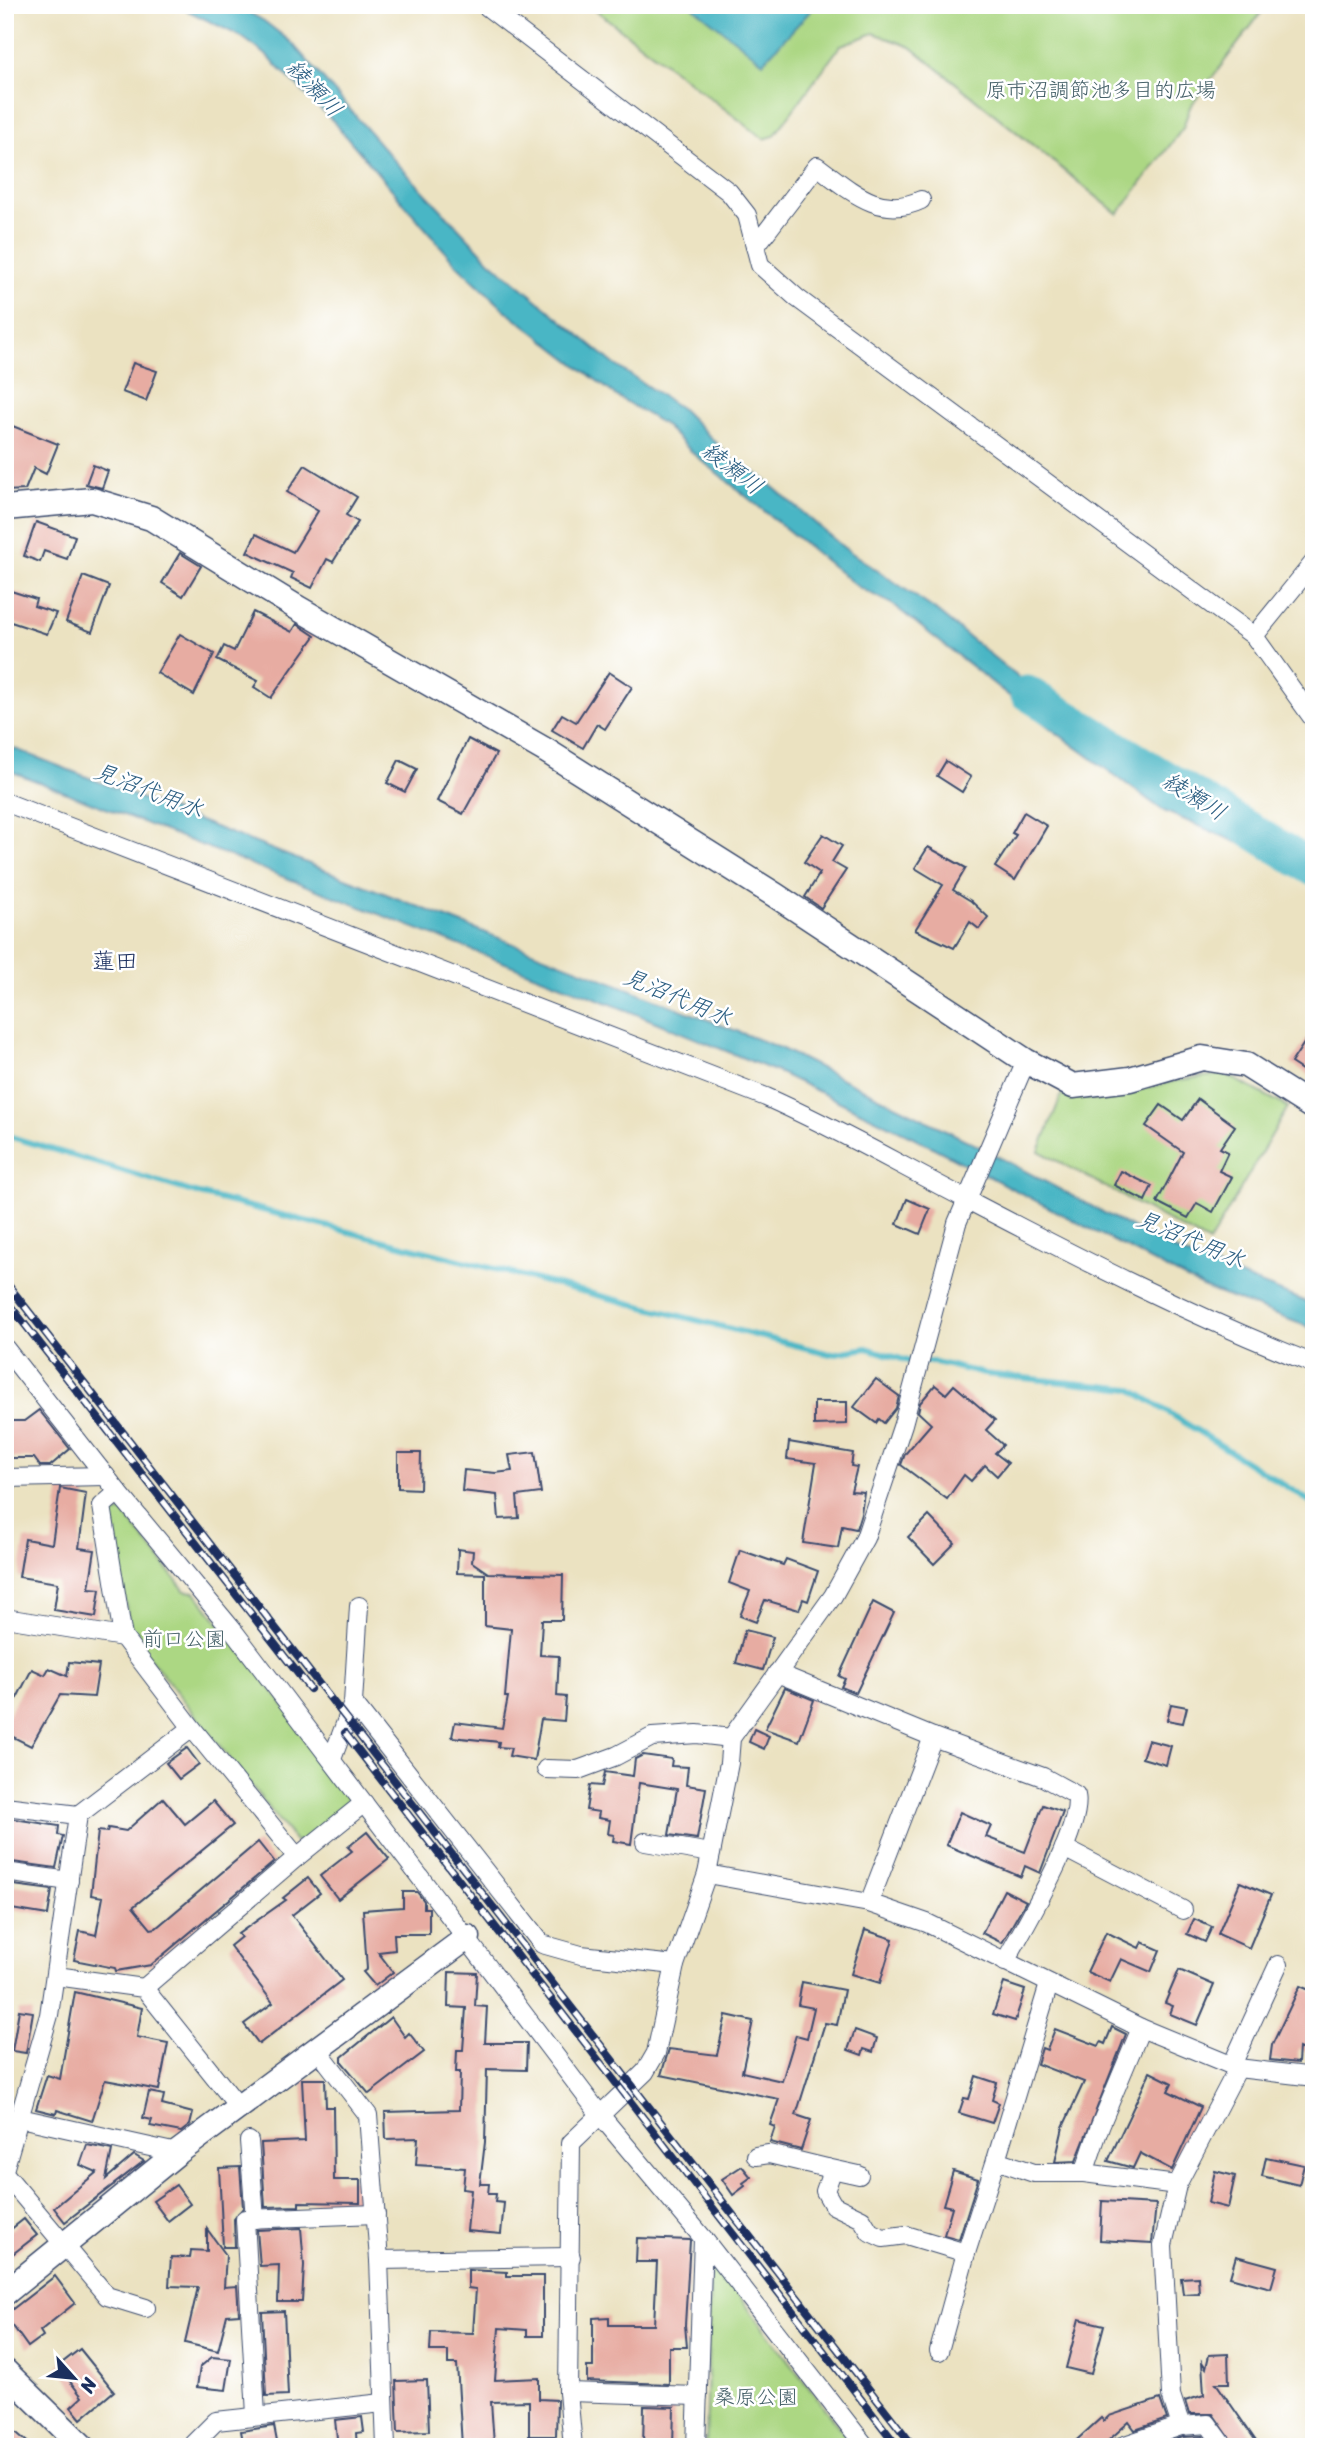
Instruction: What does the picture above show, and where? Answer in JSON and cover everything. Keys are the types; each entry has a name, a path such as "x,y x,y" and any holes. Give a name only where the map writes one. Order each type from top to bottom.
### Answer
{"street":[{"path":"485,5 729,192 747,215 760,265 797,298 1254,636 1314,720"},
{"path":"755,247 817,166 870,204 908,206 921,200"},
{"path":"5,508 92,500 151,518 296,607 545,750 821,925 1026,1061 1073,1086 1130,1079 1202,1058 1246,1065 1314,1108"},
{"path":"1254,636 1314,562"},
{"path":"5,802 766,1097 814,1118 967,1200 1239,1335 1314,1364"},
{"path":"573,2447 568,2392 571,2143 645,2072 656,2053 675,1965 707,1874 729,1763 730,1738 833,1596 865,1538 904,1424 957,1223 1026,1061"},
{"path":"5,1348 118,1492 235,1633 468,1937 601,2116 703,2238 866,2447"},
{"path":"5,1478 106,1476"},
{"path":"118,1492 102,1506 123,1637 192,1728 297,1857"},
{"path":"332,1759 353,1703 359,1606"},
{"path":"5,1618 123,1637"},
{"path":"777,1673 933,1737 1043,1777 1076,1795 1078,1803 1064,1849 1006,1962"},
{"path":"353,1703 542,1944 581,1955 675,1965"},
{"path":"5,1806 78,1815 192,1728"},
{"path":"545,1769 578,1770 616,1756 652,1737 697,1734 730,1738"},
{"path":"869,1903 933,1737"},
{"path":"144,1988 364,1802"},
{"path":"5,2167 50,2015 78,1815"},
{"path":"645,1842 711,1853"},
{"path":"1064,1849 1183,1910"},
{"path":"5,1872 69,1881"},
{"path":"707,1874 869,1903 927,1923 1141,2028 1235,2067 1314,2077"},
{"path":"5,2294 177,2153 468,1937"},
{"path":"1181,2426 1171,2395 1163,2245 1177,2185 1235,2067 1278,1965"},
{"path":"56,1976 144,1988 238,2106"},
{"path":"939,2351 966,2253 1049,1983"},
{"path":"1084,2173 1100,2126 1141,2028"},
{"path":"317,2049 368,2115 379,2260 386,2447"},
{"path":"20,2118 177,2153"},
{"path":"249,2141 255,2219"},
{"path":"756,2156 769,2154 859,2175"},
{"path":"996,2160 1034,2173 1084,2173 1177,2185"},
{"path":"827,2168 830,2177 825,2191 833,2205 862,2219 870,2232 883,2238 906,2235 966,2253"},
{"path":"5,2174 107,2296 146,2308"},
{"path":"256,2414 245,2219 376,2214"},
{"path":"696,2447 703,2238"},
{"path":"379,2260 570,2257"},
{"path":"5,2371 83,2447"},
{"path":"568,2392 698,2396"},
{"path":"190,2447 216,2421 256,2414 383,2403"},
{"path":"1119,2447 1181,2426 1208,2424 1224,2447"}],"green space":[{"name":"原市沼調節池多目的広場","path":"589,5 1267,5 1190,107 1183,128 1118,214 911,47 874,33 841,45 774,136 764,139"},
{"path":"1225,1074 1288,1107 1209,1243 1039,1151 1062,1094 1095,1100 1179,1080"},
{"name":"前口公園","path":"122,1511 185,1591 195,1592 351,1791 348,1807 308,1842 295,1841 130,1633 112,1515"},
{"name":"桑原公園","path":"718,2268 854,2447 706,2447 710,2271"}],"water":[{"path":"176,5 236,5 264,21 291,42 394,160 490,261 614,364 683,410 737,464 759,475 843,547 934,609 1093,738 1142,769 1257,826 1314,861 1314,882 1258,851 1164,811 1054,731 892,604 858,587 695,455 663,424 618,397 504,309 456,264 334,122 265,54 242,37"},
{"path":"816,5 763,62 693,7"},
{"path":"5,745 780,1048 980,1147 1174,1250 1314,1305 1314,1329 1202,1287 913,1137 782,1074 629,1011 5,769"}],"building":[{"path":"133,363 157,371 146,401 122,392"},
{"path":"5,423 58,444 46,474 34,468 25,490 5,491"},
{"path":"93,465 108,471 102,488 86,484"},
{"path":"305,465 357,497 346,515 358,522 333,562 327,559 312,588 291,578 293,573 247,552 256,534 293,552 318,511 287,492"},
{"path":"36,522 75,536 67,559 44,551 40,562 24,556"},
{"path":"180,553 201,566 183,596 162,583"},
{"path":"83,576 109,586 92,632 66,622"},
{"path":"11,591 36,599 34,606 56,613 47,634 5,620"},
{"path":"253,612 292,632 297,624 315,636 271,698 254,687 258,681 217,660 224,646 234,651"},
{"path":"180,634 214,654 194,695 157,673"},
{"path":"609,672 632,687 605,729 597,724 583,748 552,730 562,714 576,722"},
{"path":"468,739 496,754 463,814 437,801"},
{"path":"399,760 417,769 405,792 387,783"},
{"path":"946,761 971,777 962,792 937,776"},
{"path":"1024,812 1047,826 1015,880 995,867 1016,835 1012,833"},
{"path":"823,834 842,846 832,862 846,870 821,908 805,897 820,873 804,862"},
{"path":"928,847 966,868 953,890 971,901 988,917 979,929 970,922 954,948 915,930 943,885 915,868"},
{"path":"1314,1028 1314,1078 1291,1063"},
{"path":"1198,1099 1235,1126 1220,1148 1228,1152 1219,1171 1232,1177 1213,1212 1197,1203 1188,1218 1157,1202 1183,1152 1146,1126 1161,1105 1183,1120"},
{"path":"1121,1171 1152,1186 1145,1201 1114,1185"},
{"path":"907,1199 930,1209 920,1234 897,1224"},
{"path":"876,1379 899,1396 896,1408 884,1423 879,1419 876,1423 854,1407"},
{"path":"935,1385 946,1394 954,1385 995,1420 986,1430 1003,1445 995,1453 1008,1463 997,1476 985,1465 971,1481 964,1475 947,1499 901,1465 905,1454 931,1424 918,1412 920,1403"},
{"path":"814,1402 847,1402 847,1424 814,1425"},
{"path":"39,1410 70,1449 50,1466 40,1466 34,1458 5,1458 5,1421 24,1421"},
{"path":"789,1442 853,1453 851,1466 857,1467 851,1491 864,1492 861,1513 856,1529 842,1526 838,1548 803,1543 816,1463 787,1459"},
{"path":"535,1452 541,1493 517,1496 519,1518 499,1519 497,1495 462,1491 464,1470 496,1473 512,1471 509,1455"},
{"path":"398,1453 421,1453 420,1489 398,1488"},
{"path":"60,1488 86,1493 79,1548 95,1550 89,1588 100,1589 96,1617 54,1610 58,1583 19,1577 25,1539 52,1544"},
{"path":"929,1516 955,1543 934,1564 908,1537"},
{"path":"458,1549 473,1551 472,1562 488,1573 563,1575 562,1620 542,1620 540,1655 559,1656 557,1696 566,1697 564,1721 541,1719 534,1760 509,1756 511,1748 498,1747 499,1742 452,1737 455,1722 502,1728 508,1697 505,1697 511,1629 485,1626 485,1574 457,1573"},
{"path":"740,1550 783,1565 786,1559 818,1571 808,1601 803,1599 799,1610 765,1600 756,1622 740,1616 750,1591 729,1583"},
{"path":"873,1602 894,1613 856,1693 841,1687 845,1679 839,1676"},
{"path":"745,1630 773,1637 763,1670 736,1663"},
{"path":"69,1662 99,1665 94,1697 60,1695 31,1746 5,1733 5,1721 32,1669 45,1675 49,1668 67,1676"},
{"path":"785,1688 814,1700 799,1741 765,1729"},
{"path":"1171,1704 1187,1707 1183,1723 1167,1720"},
{"path":"754,1729 769,1736 764,1749 749,1742"},
{"path":"1148,1740 1171,1746 1166,1765 1142,1758"},
{"path":"187,1748 199,1764 179,1779 166,1763"},
{"path":"643,1755 672,1759 671,1766 688,1767 686,1785 706,1788 697,1839 669,1835 677,1789 639,1783 631,1844 613,1841 614,1835 608,1834 610,1820 598,1818 599,1812 586,1810 590,1785 602,1786 605,1772 633,1776 635,1759"},
{"path":"163,1798 185,1824 213,1801 233,1825 133,1907 151,1929 156,1928 258,1842 274,1862 151,1965 116,1971 115,1968 74,1960 80,1931 96,1935 103,1897 91,1895 98,1831 107,1832 108,1828 126,1831"},
{"path":"1043,1805 1063,1812 1040,1873 1025,1866 1021,1877 946,1845 960,1812 991,1826 986,1837 1025,1852"},
{"path":"8,1818 59,1826 58,1835 63,1836 56,1868 5,1861"},
{"path":"367,1832 389,1859 338,1899 320,1876 352,1851 348,1847"},
{"path":"308,1878 320,1893 292,1915 342,1980 259,2044 244,2024 273,2003 230,1946 241,1937 238,1934 286,1900 283,1898"},
{"path":"1240,1882 1271,1895 1249,1948 1218,1934"},
{"path":"6,1884 52,1890 48,1915 5,1908"},
{"path":"1004,1890 1026,1901 1002,1943 982,1933"},
{"path":"403,1892 417,1892 424,1901 424,1908 429,1908 429,1934 394,1934 395,1950 378,1952 393,1972 375,1986 363,1972 367,1969 363,1910 403,1907"},
{"path":"1194,1919 1212,1927 1205,1942 1187,1934"},
{"path":"865,1930 893,1939 880,1983 851,1974"},
{"path":"1106,1932 1139,1948 1142,1942 1160,1950 1151,1972 1121,1959 1110,1982 1087,1972"},
{"path":"1179,1970 1214,1985 1197,2025 1170,2014 1173,2006 1165,2003"},
{"path":"449,1972 477,1973 475,2006 487,2007 485,2043 527,2043 526,2070 487,2069 485,2142 480,2184 489,2184 488,2194 496,2194 495,2202 504,2203 501,2234 467,2231 471,2190 463,2189 465,2168 416,2165 418,2138 386,2139 385,2112 459,2110 460,2072 456,2072 457,2050 463,2050 466,2008 448,2007"},
{"path":"802,1982 844,1990 837,2025 825,2023 796,2115 811,2120 801,2150 770,2142 775,2127 770,2125 779,2099 661,2075 669,2049 717,2055 726,2015 753,2021 742,2072 782,2081 796,2035 807,2038 814,2008 798,2005"},
{"path":"1004,1983 1025,1990 1015,2021 993,2014"},
{"path":"1300,1986 1314,1992 1314,2055 1299,2048 1298,2063 1270,2060 1272,2045"},
{"path":"75,1992 142,2008 137,2037 168,2043 159,2090 105,2080 92,2121 57,2110 56,2114 36,2109 47,2075 60,2079"},
{"path":"19,2010 33,2012 26,2053 12,2051"},
{"path":"391,2017 405,2037 409,2033 424,2052 369,2094 342,2062 342,2057"},
{"path":"1112,2027 1126,2034 1076,2161 1055,2162 1063,2127 1084,2082 1037,2064 1042,2048 1047,2050 1055,2029 1099,2046 1101,2042 1105,2044"},
{"path":"855,2030 877,2038 873,2052 864,2049 862,2055 848,2050"},
{"path":"1150,2072 1172,2083 1168,2091 1201,2107 1172,2170 1140,2153 1133,2168 1108,2161"},
{"path":"976,2076 997,2083 992,2100 999,2103 992,2123 959,2113 964,2098 969,2099"},
{"path":"302,2079 325,2079 326,2107 333,2107 334,2180 360,2180 360,2203 299,2202 299,2206 265,2207 261,2143 305,2141"},
{"path":"149,2092 164,2095 162,2105 193,2113 190,2125 181,2132 150,2126 152,2120 143,2118"},
{"path":"87,2145 112,2150 106,2179 134,2155 144,2161 65,2222 54,2208 97,2172 80,2165"},
{"path":"1266,2157 1304,2165 1299,2185 1262,2176"},
{"path":"742,2166 751,2177 743,2183 745,2186 733,2195 722,2179"},
{"path":"240,2167 243,2208 234,2219 235,2247 223,2247 219,2168"},
{"path":"953,2171 978,2179 959,2239 944,2235 952,2207 943,2205"},
{"path":"1215,2171 1235,2176 1228,2208 1208,2203"},
{"path":"176,2185 190,2204 168,2221 153,2201"},
{"path":"1102,2201 1156,2204 1152,2243 1100,2240"},
{"path":"24,2219 37,2235 5,2260 5,2234"},
{"path":"301,2228 304,2265 302,2302 278,2302 279,2265 260,2266 257,2230"},
{"path":"207,2229 226,2255 224,2287 237,2286 239,2314 227,2315 218,2351 185,2343 198,2287 169,2286 171,2257 190,2258 191,2250 207,2251"},
{"path":"637,2238 690,2240 685,2325 687,2347 669,2347 669,2384 587,2381 587,2367 593,2367 593,2318 609,2317 609,2325 654,2325 657,2262 636,2262"},
{"path":"1236,2256 1277,2267 1271,2288 1230,2277"},
{"path":"468,2270 507,2272 507,2276 543,2276 543,2336 527,2336 527,2330 499,2328 495,2380 539,2378 539,2399 557,2400 556,2436 529,2436 529,2401 491,2402 494,2444 462,2446 457,2364 448,2364 448,2351 430,2351 431,2332 473,2333 476,2289 468,2288"},
{"path":"55,2276 75,2303 40,2331 43,2336 28,2347 5,2315"},
{"path":"1198,2277 1199,2293 1183,2294 1181,2278"},
{"path":"284,2311 288,2395 266,2396 262,2312"},
{"path":"1079,2319 1104,2325 1091,2374 1066,2368"},
{"path":"80,2349 114,2391 81,2419 71,2407 82,2397 58,2366"},
{"path":"1228,2354 1229,2383 1216,2383 1260,2447 1236,2447 1213,2414 1189,2414 1185,2401 1204,2395 1202,2362 1206,2368 1209,2355"},
{"path":"212,2357 231,2359 226,2390 197,2387 200,2367"},
{"path":"427,2380 429,2431 398,2432 396,2381"},
{"path":"1160,2399 1167,2419 1135,2430 1129,2422 1101,2447 1069,2447 1101,2418 1104,2421 1109,2416"},
{"path":"644,2406 674,2407 673,2447 643,2447"},
{"path":"362,2417 364,2432 356,2433 357,2447 338,2447 335,2420"},
{"path":"5,2423 33,2447 5,2447"},
{"path":"274,2426 278,2447 244,2447 241,2431"},
{"path":"1203,2436 1209,2447 1155,2447 1183,2437"}],"waterway":[{"name":"綾瀬川","path":"1027,693 1314,869"},
{"path":"5,1135 199,1194 830,1354 867,1348 911,1362 935,1362 984,1374 1131,1389 1314,1504"}],"railway":[{"path":"5,1281 914,2447"},
{"path":"5,1299 310,1689"},
{"path":"345,1733 898,2447"}],"district":[{"name":"蓮田","path":"115,961"}],"water label":[{"name":"見沼代用水","path":"149,790"},
{"name":"見沼代用水","path":"678,997"},
{"name":"見沼代用水","path":"1191,1239"}]}
